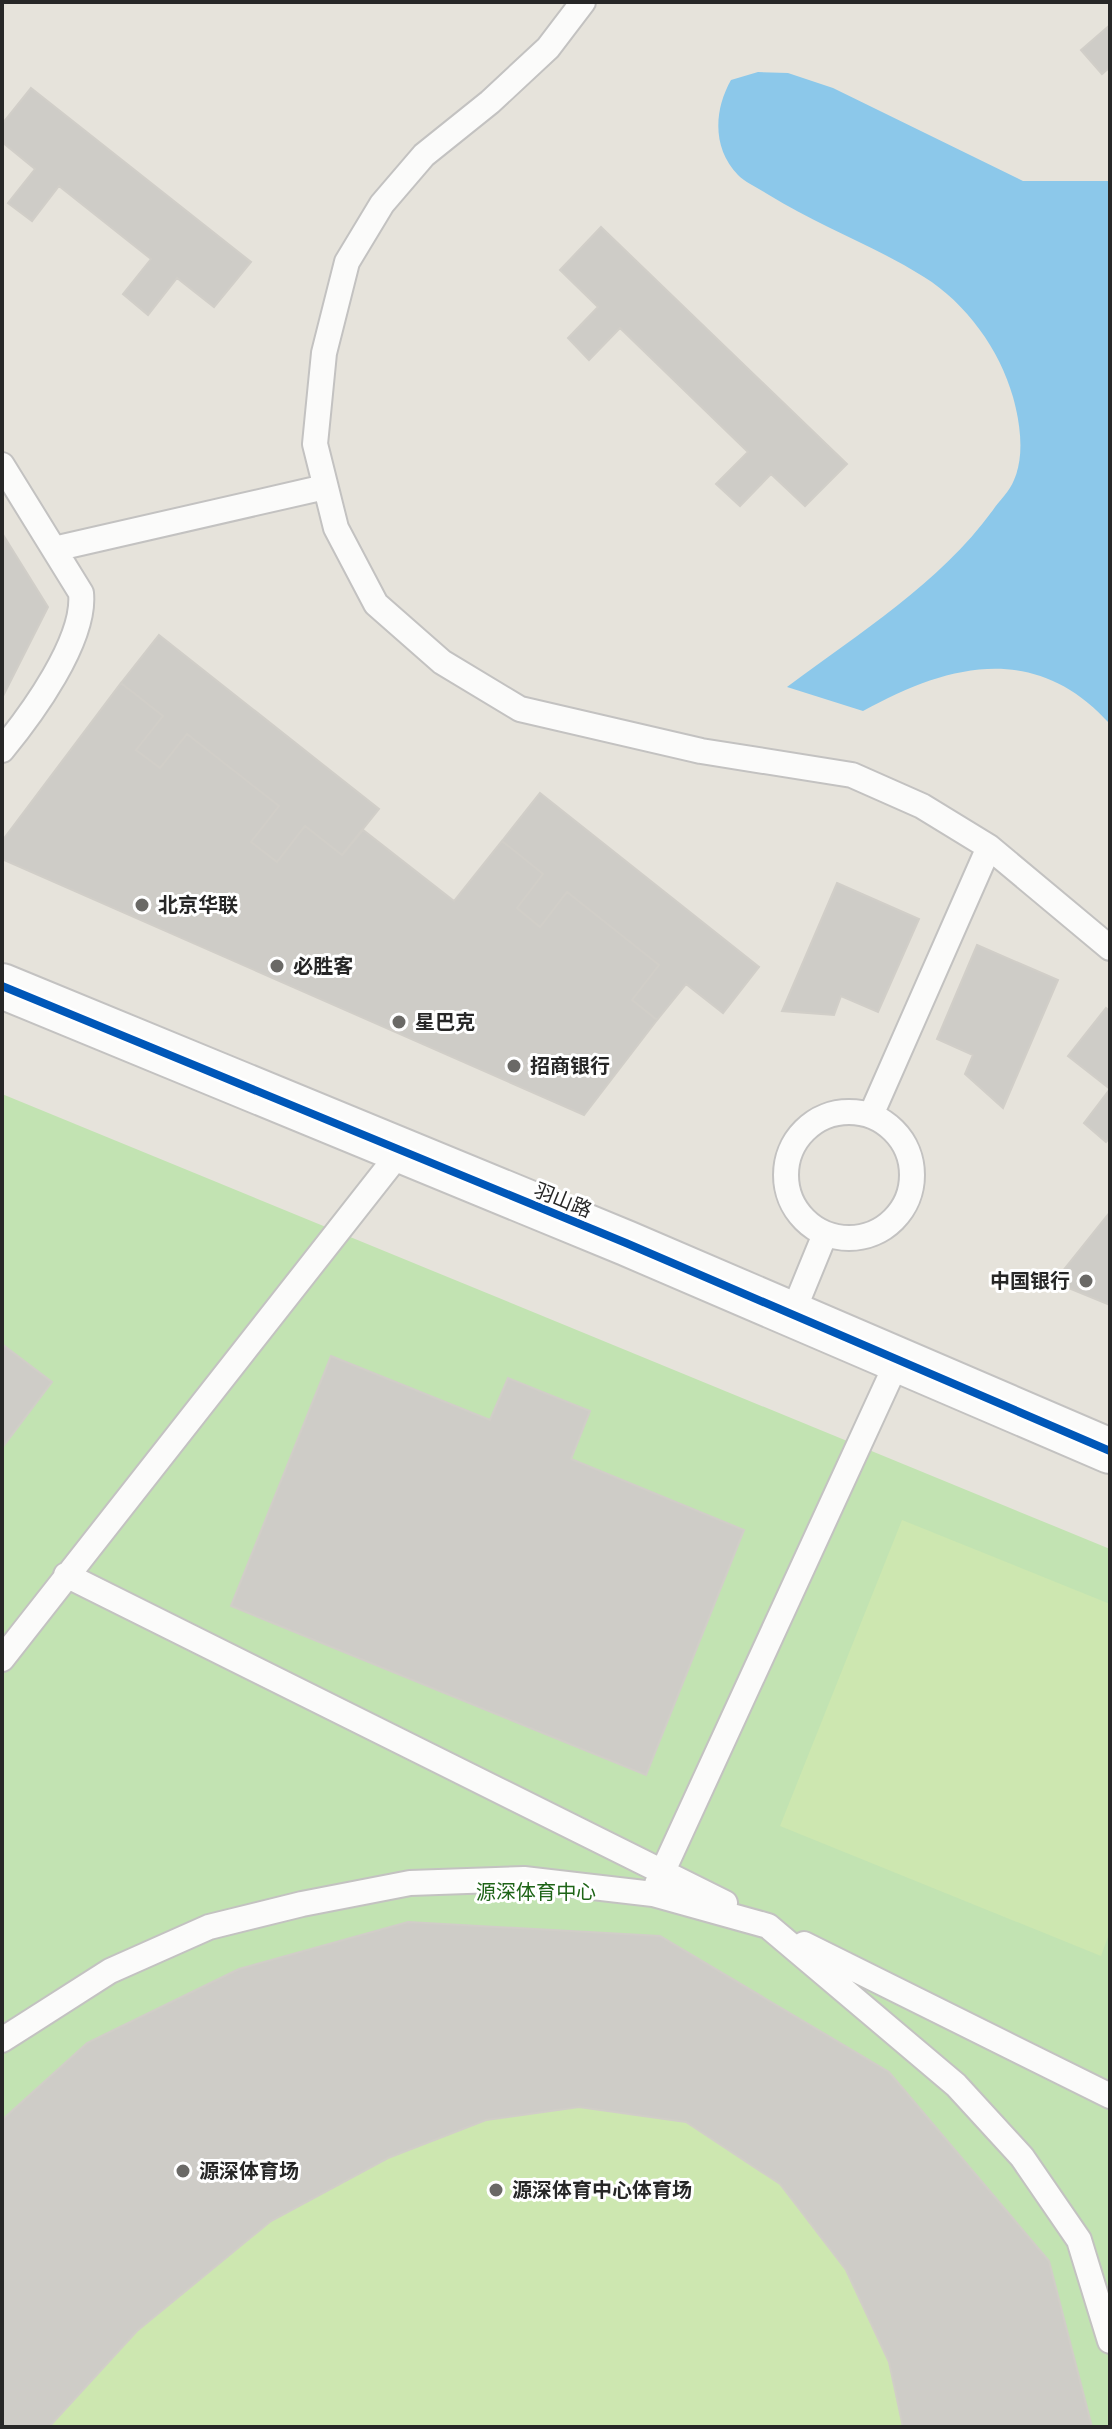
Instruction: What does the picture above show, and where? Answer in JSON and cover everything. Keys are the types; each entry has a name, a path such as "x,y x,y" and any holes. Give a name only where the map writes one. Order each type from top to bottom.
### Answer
{"street":[{"name":"羽山路","path":"2,986 1110,1451"}],"lane":[{"path":"583,2 548,48 490,102 424,155 382,204 347,262 324,353 315,444 336,528 376,604 442,662 520,709 701,751 852,775 922,806 989,847 1110,948"},
{"path":"2,465 81,593 80,616 34,708 2,750"},
{"path":"54,549 325,487"},
{"path":"871,1115 989,847"},
{"path":"839,1113 871,1115 889,1125 902,1140 911,1159 913,1179 909,1198 899,1216 884,1229 865,1237 844,1239 825,1234 806,1222 793,1205 786,1184 787,1162 794,1142 809,1125 839,1113"},
{"path":"2,1659 401,1151"},
{"path":"791,1317 825,1234"},
{"path":"653,1894 898,1360"},
{"path":"66,1575 1110,2096"},
{"path":"2,2040 30,2019 124,1964 209,1927 302,1904 410,1883 524,1879 653,1894 768,1926 956,2085 1022,2157 1079,2240 1110,2341"}],"green space":[{"name":"源深体育中心","path":"2,1094 1110,1549 1110,2427 2,2427"},
{"path":"902,1520 1110,1604 1110,1931 1101,1956 780,1826"},
{"name":"源深体育中心体育场","path":"408,1922 660,1936 889,2072 1049,2261 1092,2427 2,2427 2,2120 87,2043 239,1969"}],"water":[{"path":"758,72 788,73 833,88 1023,181 1110,181 1110,724 1082,698 1052,681 1022,671 991,669 960,672 928,681 863,711 787,687 897,606 972,537 1012,484 1019,460 1020,438 1013,397 1000,362 979,329 954,300 905,266 807,217 749,183 730,164 718,129 721,104 731,80"}],"building":[{"path":"1110,25 1110,67 1102,74 1081,50"},
{"path":"31,88 251,262 214,307 177,278 148,315 123,294 151,259 59,186 32,221 8,203 35,169 2,142 2,124"},
{"path":"601,227 847,464 805,506 771,474 740,506 716,484 748,452 620,328 589,360 568,338 598,307 560,270"},
{"path":"2,533 48,607 2,698"},
{"path":"159,635 379,809 342,855 305,826 277,862 251,842 279,806 187,734 160,768 136,750 163,716 121,683"},
{"path":"121,683 163,716 136,750 160,768 187,734 279,806 251,842 277,862 305,826 342,855 363,830 454,901 502,841 543,874 517,908 540,927 567,892 659,965 632,1000 657,1020 584,1115 2,859 2,841"},
{"path":"540,793 759,967 723,1013 686,984 657,1020 632,1000 659,965 567,892 540,927 517,908 543,874 502,841"},
{"path":"837,883 919,919 878,1012 841,996 834,1015 782,1011"},
{"path":"977,945 1058,980 1003,1108 965,1074 973,1055 937,1039"},
{"path":"1106,1008 1110,1012 1110,1089 1068,1056"},
{"path":"1110,1089 1110,1137 1106,1142 1084,1123"},
{"path":"1110,1212 1110,1305 1054,1282"},
{"path":"2,1344 52,1382 2,1448"},
{"path":"331,1356 490,1420 508,1378 590,1411 571,1459 744,1530 646,1775 231,1606"},
{"name":"源深体育场","path":"408,1922 660,1936 889,2072 1049,2261 1092,2427 903,2427 889,2362 846,2270 780,2184 686,2122 579,2107 486,2120 388,2158 271,2221 137,2331 49,2427 2,2427 2,2120 87,2043 239,1969"}],"cycle path":[{"path":"2,986 626,1243 1110,1451"}],"place":[{"name":"北京华联","path":"142,905"},
{"name":"必胜客","path":"277,966"},
{"name":"星巴克","path":"399,1022"},
{"name":"招商银行","path":"514,1066"},
{"name":"中国银行","path":"1086,1281"},
{"name":"源深体育场","path":"183,2171"},
{"name":"源深体育中心体育场","path":"496,2190"}]}
